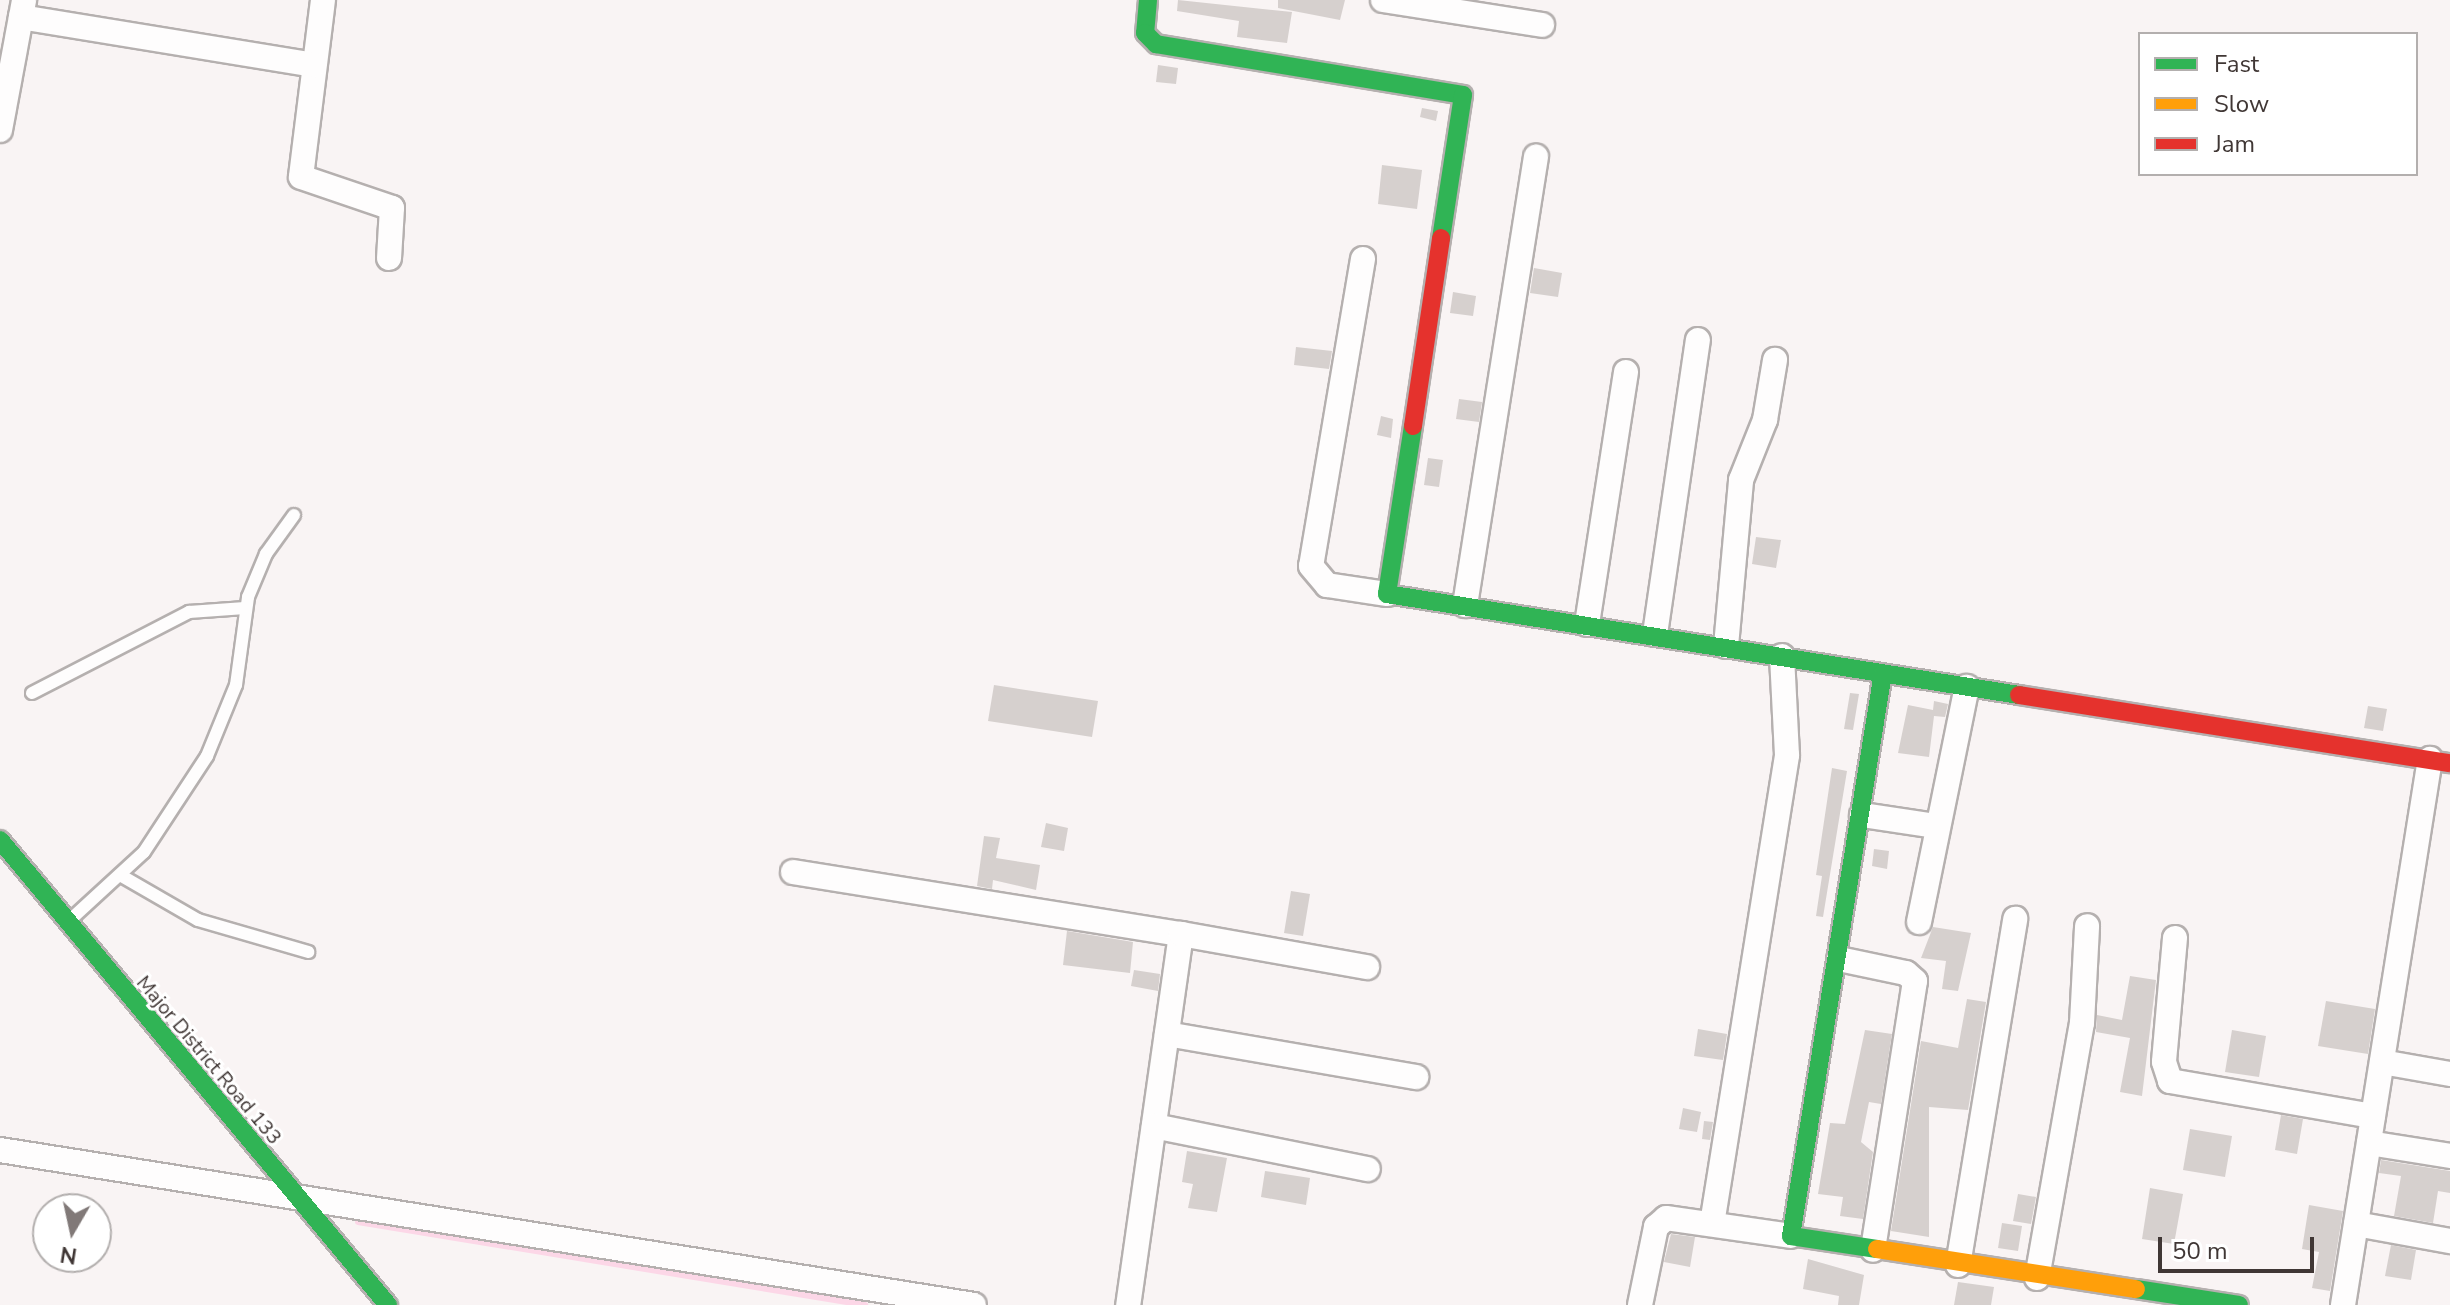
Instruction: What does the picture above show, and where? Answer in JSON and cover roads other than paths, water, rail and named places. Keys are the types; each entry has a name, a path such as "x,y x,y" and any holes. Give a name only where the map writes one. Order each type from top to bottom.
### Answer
{"street":[{"path":"323,0 301,177 392,208 389,258"},
{"path":"1148,0 1145,33 1156,44 1463,95 1387,594"},
{"path":"1383,0 1542,25"},
{"path":"0,130 22,8 314,65"},
{"path":"1465,605 1536,157"},
{"path":"1363,259 1311,566 1327,585 1655,634 1967,687 2440,761 2382,1062 2344,1305"},
{"path":"1655,634 1698,340"},
{"path":"1726,646 1741,480 1765,420 1775,360"},
{"path":"1587,624 1626,372"},
{"path":"1712,1224 1787,755 1782,656"},
{"path":"1791,1236 1839,959 1883,673"},
{"path":"1919,922 1936,826 1967,687"},
{"path":"1862,815 1936,826"},
{"name":"Major District Road 133","path":"0,840 295,1198 388,1305"},
{"path":"793,872 1367,967"},
{"path":"1958,1265 2015,919"},
{"path":"2037,1278 2082,1023 2087,926"},
{"path":"1128,1305 1181,934"},
{"path":"2175,938 2164,1062 2170,1081 2373,1116"},
{"path":"1839,959 1906,973 1915,981 1873,1250"},
{"path":"1167,1034 1416,1077"},
{"path":"2382,1062 2450,1074"},
{"path":"1154,1126 1368,1169"},
{"path":"2369,1143 2450,1156"},
{"path":"0,1150 974,1305"},
{"path":"1640,1305 1659,1222 1712,1224 2037,1278 2239,1305"},
{"path":"2356,1224 2450,1241"}],"lane":[{"path":"67,923 120,875 166,825 207,756 236,685 245,608 266,554 294,515"},
{"path":"32,693 189,612 245,608"},
{"path":"120,875 198,920 308,952"}],"waterway":[{"path":"358,1222 865,1305"}]}
